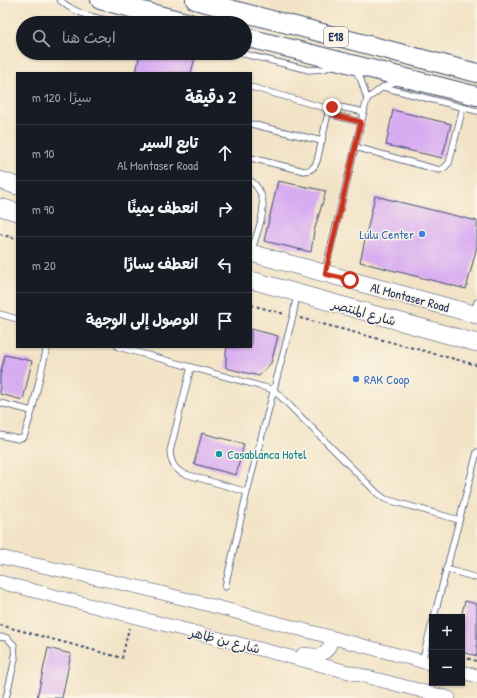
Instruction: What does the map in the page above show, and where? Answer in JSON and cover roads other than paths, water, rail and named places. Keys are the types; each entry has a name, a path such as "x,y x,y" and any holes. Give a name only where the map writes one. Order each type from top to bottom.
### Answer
{"highway":[{"path":"100,0 163,16"},
{"name":"E18","path":"195,0 477,72"},
{"name":"E18","path":"252,39 477,96"}],"main road":[{"path":"0,180 16,186"},
{"path":"0,207 16,212"},
{"name":"Al Montaser Road","path":"252,253 325,274 476,311"},
{"name":"شارع المنتصر","path":"252,280 477,343"}],"street":[{"path":"0,557 138,587 427,663"},
{"path":"0,562 18,562"},
{"name":"شارع بن ظاهر","path":"0,582 449,698"},
{"path":"251,647 322,655 330,646 332,638"},
{"path":"465,673 477,676"}],"lane":[{"path":"60,0 68,8 93,16"},
{"path":"252,56 309,70 324,69 346,63 361,80 367,99 325,274"},
{"path":"367,99 391,83 410,79"},
{"path":"252,87 329,109 337,116 361,122"},
{"path":"383,88 477,111"},
{"path":"329,109 343,107 364,112"},
{"path":"355,147 439,170 444,168 449,163 463,107"},
{"path":"252,158 308,171 312,169 316,164 329,109"},
{"path":"252,124 322,141"},
{"path":"252,182 258,188 264,209 252,250"},
{"path":"224,587 293,316 297,293"},
{"path":"0,314 16,319"},
{"path":"0,434 18,439 24,437 32,411 47,348"},
{"path":"122,348 274,390 376,493 385,500 459,520"},
{"path":"191,367 170,451 172,464 182,473 247,492"},
{"path":"0,403 32,411"},
{"path":"435,614 477,452"},
{"path":"446,569 477,578"},
{"path":"0,637 7,638 14,645 15,659 6,698"},
{"path":"427,663 429,647"}],"place":[{"name":"Lulu Center","path":"422,234"},
{"name":"RAK Coop","path":"356,379"},
{"name":"Casablanca Hotel","path":"219,454"}]}
